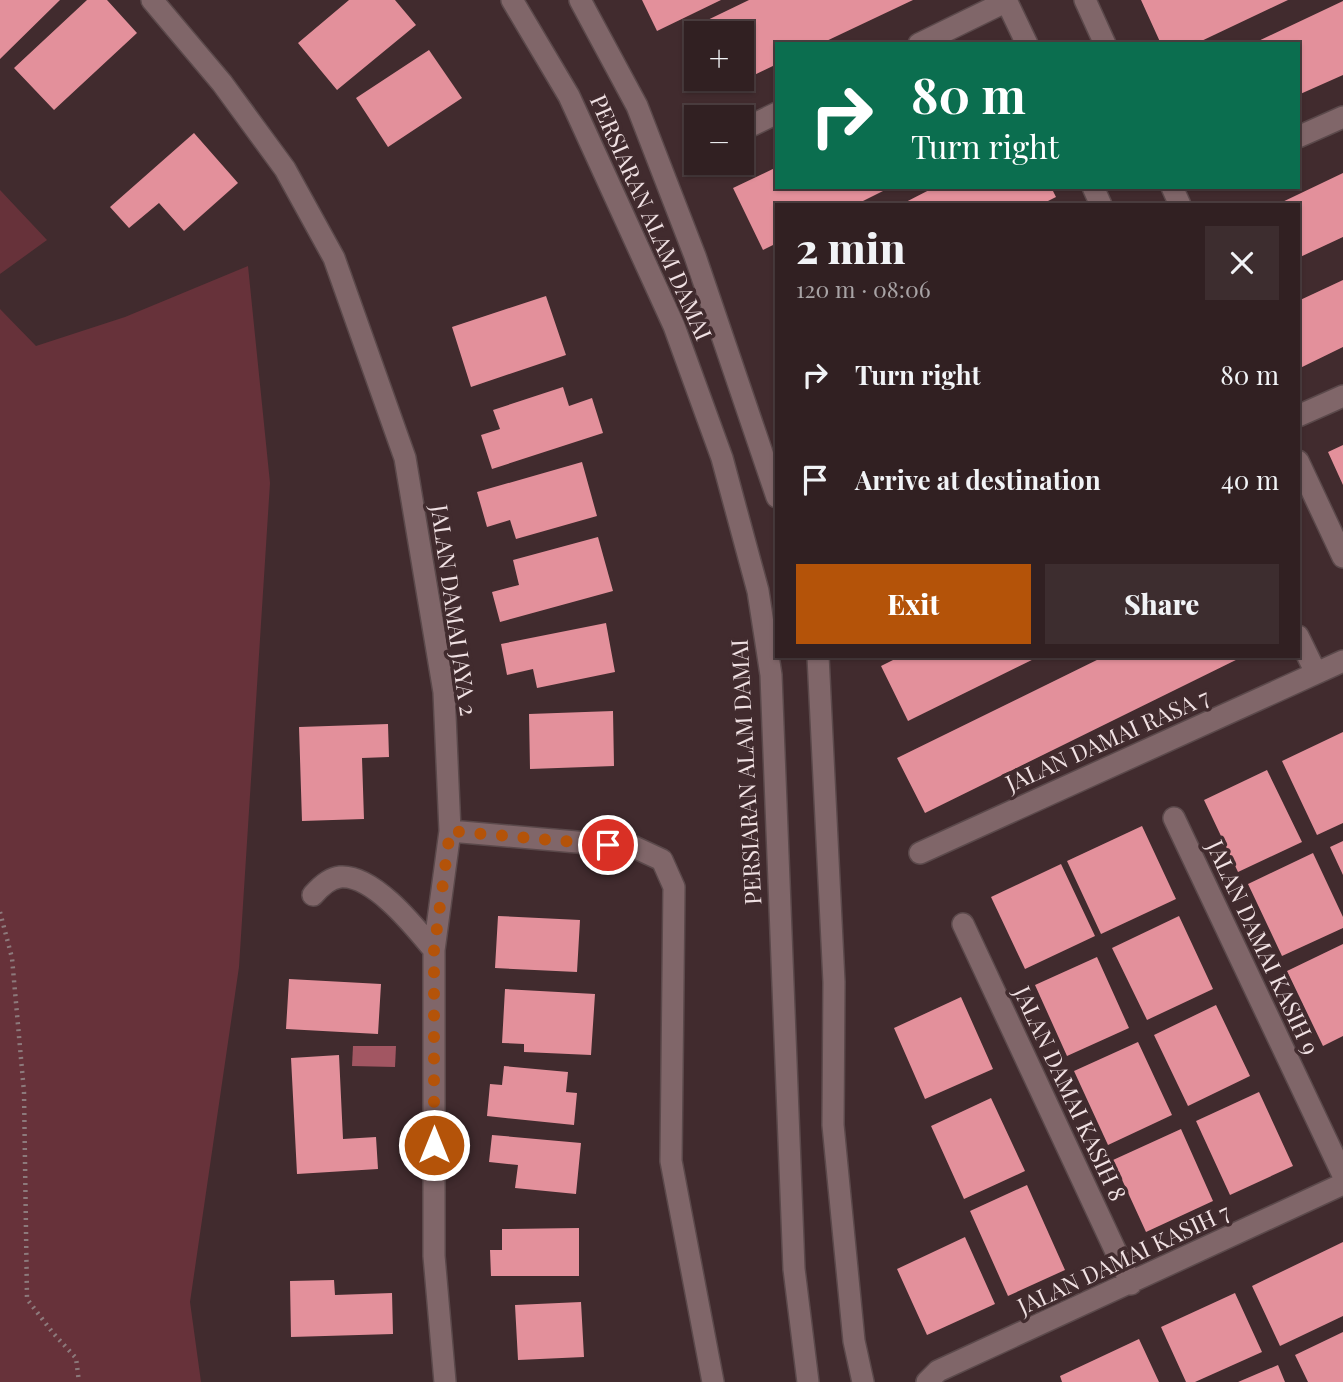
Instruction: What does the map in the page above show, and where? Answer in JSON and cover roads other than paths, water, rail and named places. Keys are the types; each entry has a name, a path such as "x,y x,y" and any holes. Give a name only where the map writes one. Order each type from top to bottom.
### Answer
{"street":[{"name":"JALAN DAMAI JAYA 2","path":"152,0 222,83 285,169 334,258 405,457 444,692 450,831 434,950 434,1256 445,1382"},
{"name":"PERSIARAN ALAM DAMAI","path":"512,0 569,96 674,327 722,458 758,591 771,675 794,1269 808,1382"},
{"name":"PERSIARAN ALAM DAMAI","path":"580,0 637,106 695,256 775,491"},
{"path":"1085,0 1104,42"},
{"path":"923,42 1007,1 1026,42"},
{"path":"754,124 775,114"},
{"path":"1300,136 1343,117"},
{"path":"1300,415 1343,396"},
{"path":"1300,465 1343,557"},
{"path":"1300,640 1316,673"},
{"path":"818,658 834,982 833,1125 854,1341 863,1382"},
{"name":"JALAN DAMAI RASA 7","path":"920,853 1343,661"},
{"name":"JALAN DAMAI KASIH 9","path":"1174,818 1343,1175"},
{"path":"450,831 634,847 662,860 674,887 671,1161 713,1382"},
{"path":"313,895 323,884 338,877 353,878 372,888 404,914 434,950"},
{"name":"JALAN DAMAI KASIH 8","path":"963,924 1131,1284"},
{"name":"JALAN DAMAI KASIH 7","path":"927,1382 938,1371 1343,1184"}]}
